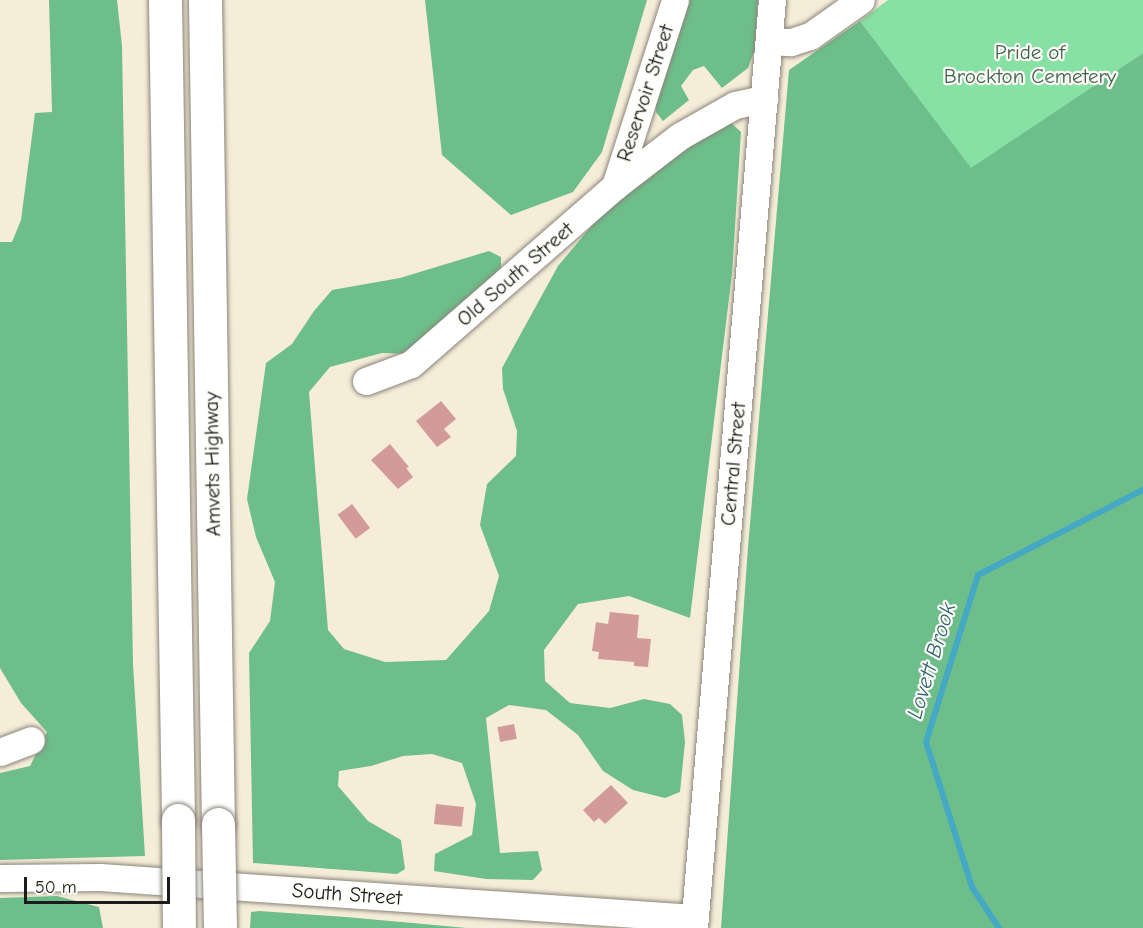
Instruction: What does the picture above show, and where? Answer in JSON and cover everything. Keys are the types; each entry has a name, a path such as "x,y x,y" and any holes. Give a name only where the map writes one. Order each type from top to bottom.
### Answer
{"highway":[{"name":"Amvets Highway","path":"165,0 179,928"},
{"name":"Amvets Highway","path":"205,0 220,928"}],"street":[{"name":"Reservoir Street","path":"615,186 675,0"},
{"name":"Central Street","path":"694,923 772,0"},
{"path":"769,41 790,42 810,36 861,0"},
{"path":"644,97 644,111 652,128 663,134 680,136 735,105 764,99"},
{"name":"Old South Street","path":"366,381 411,364 615,186 680,136"},
{"path":"0,752 31,740"},
{"name":"South Street","path":"0,878 100,877 694,923"}],"green space":[{"path":"49,0 117,0 122,46 133,664 145,856 0,860 0,773 30,766 47,732 21,703 0,668 0,242 12,242 21,220 35,113 52,112"},
{"path":"425,0 647,0 602,152 573,192 511,215 442,155"},
{"path":"687,0 758,0 755,49 748,68 722,88 704,66 693,70 681,86 689,100 663,121 656,112 655,99"},
{"name":"Pride of Brockton Cemetery","path":"888,0 1143,0 1143,53 971,169 860,21"},
{"path":"860,21 971,168 1143,53 1143,928 721,928 748,547 789,70"},
{"path":"729,121 741,132 732,274 690,618 629,596 578,604 544,650 545,681 570,703 610,708 644,699 670,704 682,715 685,742 680,792 665,798 633,790 603,771 578,735 546,710 509,705 486,718 500,853 538,851 542,870 533,880 486,879 434,871 435,854 472,835 476,804 462,763 432,754 403,756 371,766 339,771 338,786 368,821 401,840 405,869 397,874 253,863 249,653 270,621 275,582 256,537 247,499 266,363 292,344 314,311 332,290 400,278 489,251 501,257 501,268 412,354 382,353 330,367 309,392 328,630 344,649 385,662 446,660 489,611 499,576 480,525 487,484 516,456 517,431 503,389 502,368 558,266 600,216 693,142"},
{"path":"57,896 99,907 103,928 0,928 0,898"},
{"path":"251,912 467,928 250,928"}],"building":[{"path":"441,401 456,419 444,429 451,437 437,447 416,421"},
{"path":"390,444 409,467 406,468 413,477 398,489 371,460"},
{"path":"352,504 370,528 356,539 338,515"},
{"path":"610,612 639,615 637,638 651,639 648,667 634,666 634,662 598,659 599,652 592,651 596,622 608,624"},
{"path":"514,724 517,739 500,742 497,727"},
{"path":"611,785 628,803 605,824 599,818 594,822 583,810"},
{"path":"436,804 464,807 462,827 434,824"}],"waterway":[{"name":"Lovett Brook","path":"999,928 972,887 926,742 978,575 1143,490"}]}
